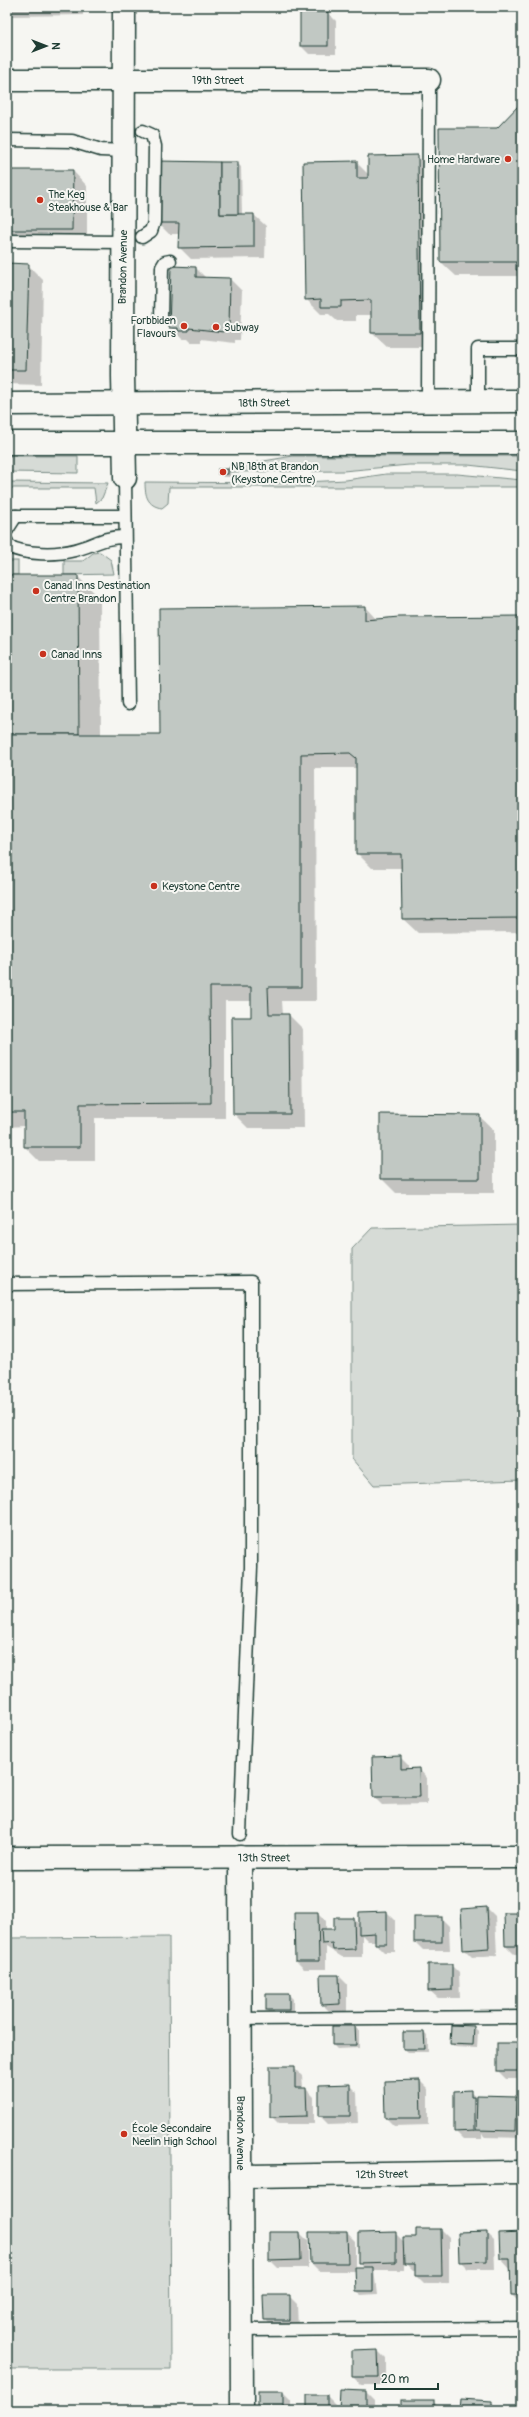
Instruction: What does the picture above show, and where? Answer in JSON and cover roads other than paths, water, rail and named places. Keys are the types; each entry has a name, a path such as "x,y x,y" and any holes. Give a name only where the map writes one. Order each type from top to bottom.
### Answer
{"street":[{"name":"Brandon Avenue","path":"124,7 124,151 133,240 123,404 125,478"},
{"name":"19th Street","path":"7,80 429,80"},
{"name":"18th Street","path":"7,404 522,401"},
{"path":"7,443 522,444"},
{"name":"Brandon Avenue","path":"240,1857 242,2410"},
{"name":"13th Street","path":"7,1858 522,1857"},
{"name":"12th Street","path":"241,2176 522,2172"}],"lane":[{"path":"428,402 429,80"},
{"path":"7,241 133,240 148,234 153,226 155,154 154,139 148,132 143,131"},
{"path":"7,140 72,141 101,150 124,151"},
{"path":"161,318 162,267 165,262 170,261"},
{"path":"478,401 478,349 522,349"},
{"path":"125,478 128,704"},
{"path":"7,530 12,516 125,516"},
{"path":"7,545 23,551 59,552 75,550 101,539 125,537"},
{"path":"7,1284 251,1282 252,1566 240,1834"},
{"path":"241,2019 522,2017"},
{"path":"242,2330 522,2328"}],"place":[{"name":"Home Hardware","path":"508,159"},
{"name":"The Keg Steakhouse & Bar","path":"40,200"},
{"name":"Forbbiden Flavours","path":"184,326"},
{"name":"Subway","path":"216,327"},
{"name":"NB 18th at Brandon (Keystone Centre)","path":"223,472"},
{"name":"Canad Inns Destination Centre Brandon","path":"36,591"},
{"name":"Canad Inns","path":"43,654"},
{"name":"Keystone Centre","path":"154,886"},
{"name":"École Secondaire Neelin High School","path":"124,2134"}]}
